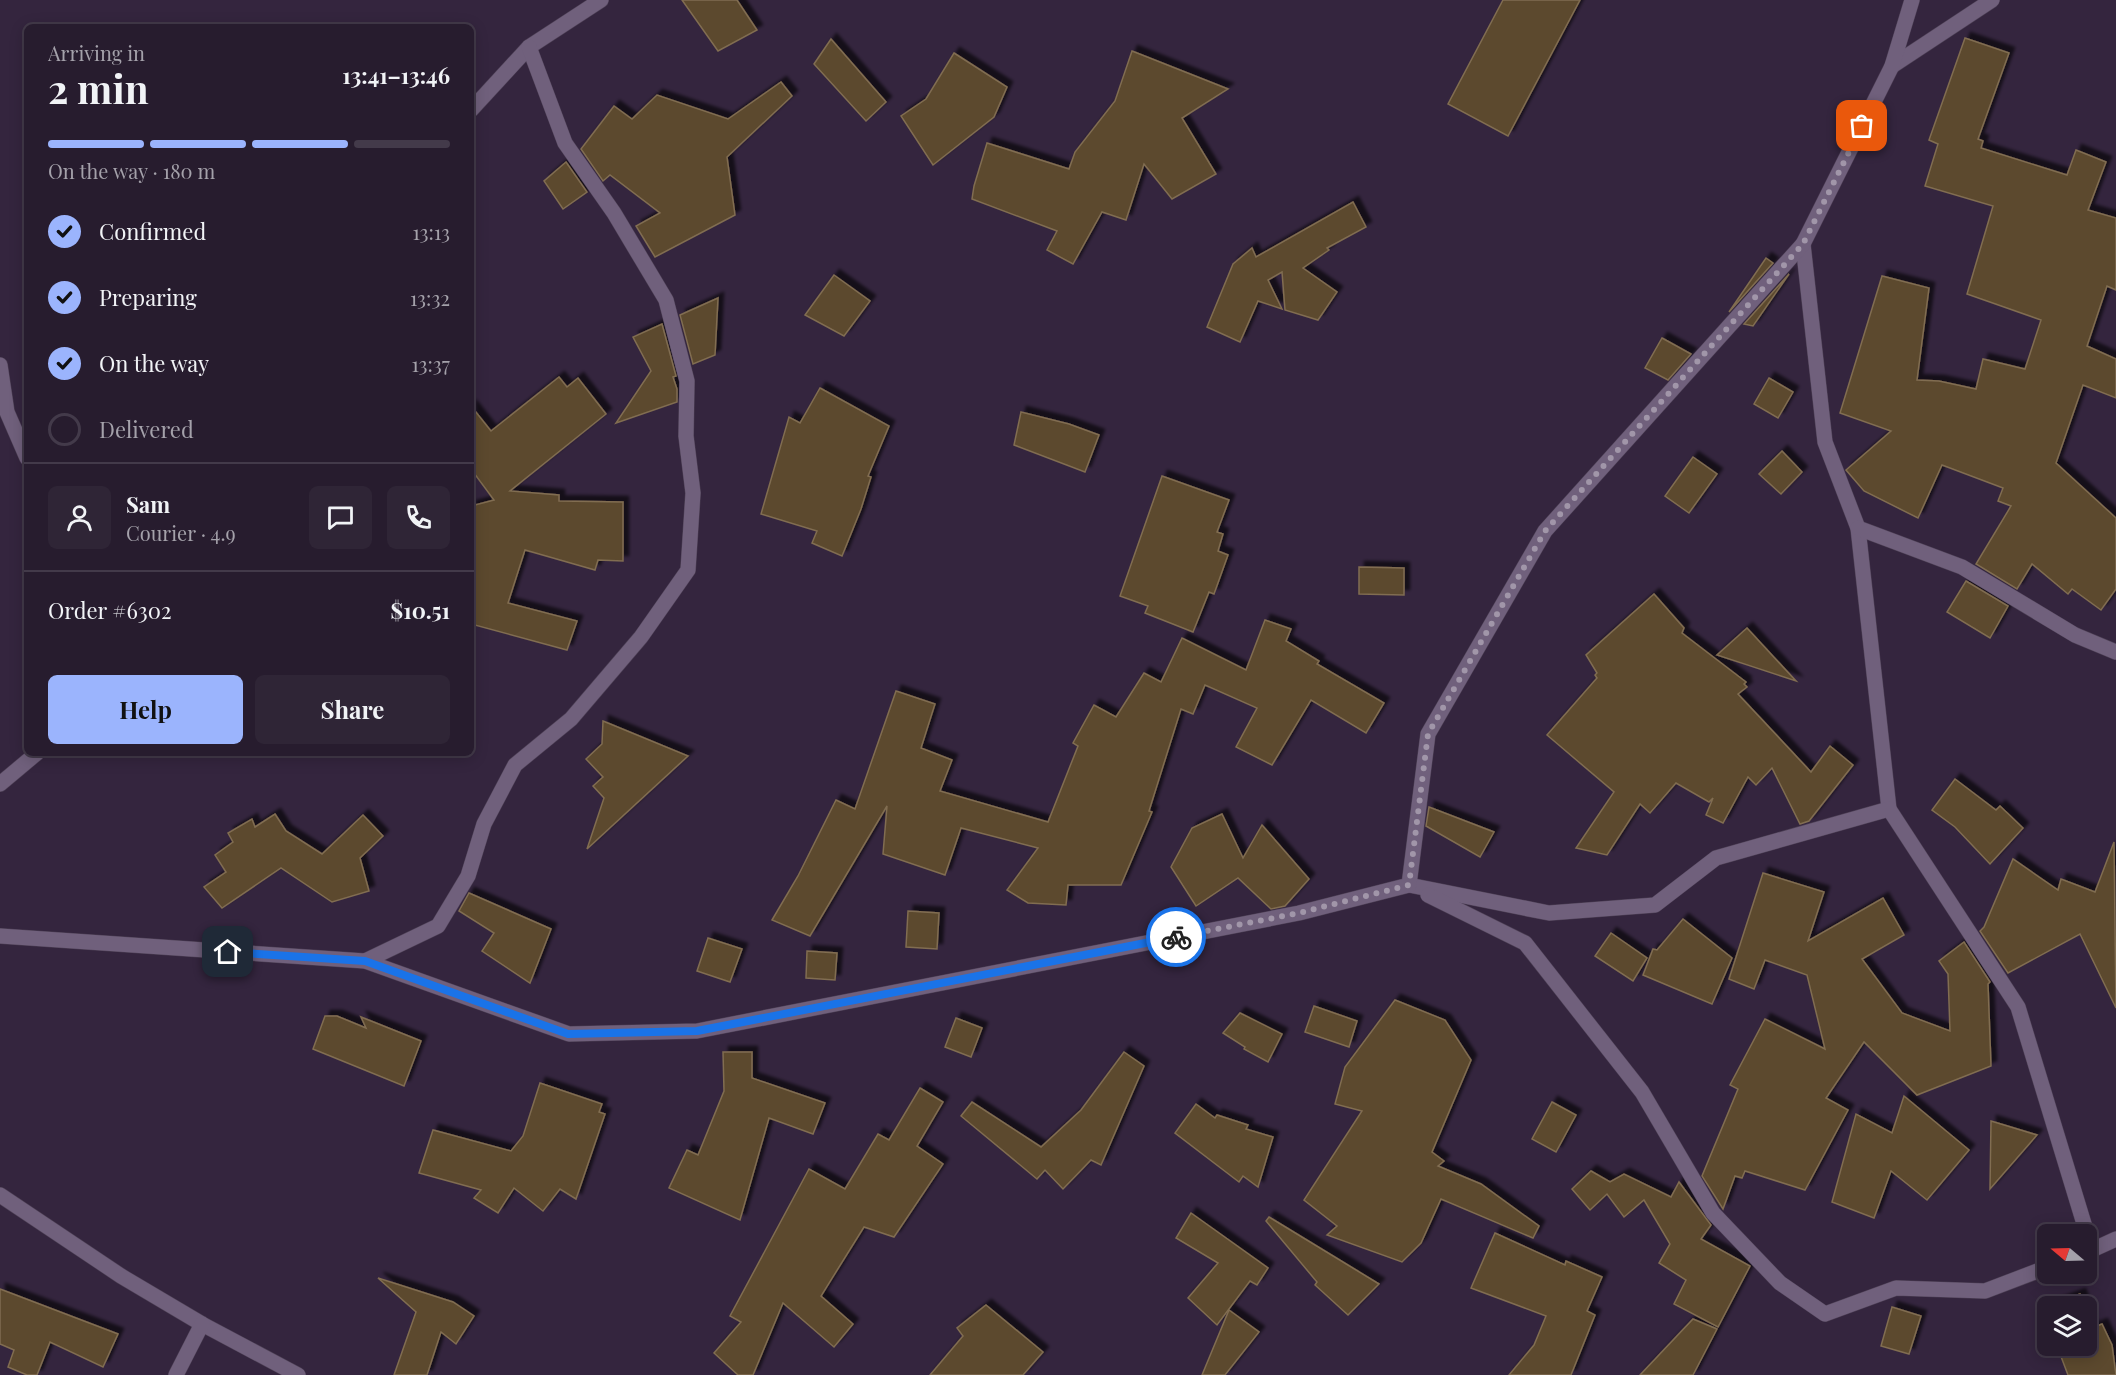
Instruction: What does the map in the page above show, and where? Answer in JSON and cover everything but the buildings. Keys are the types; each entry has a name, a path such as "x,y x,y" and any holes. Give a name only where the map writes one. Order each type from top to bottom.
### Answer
{"street":[{"path":"474,107 529,47 601,0"},
{"path":"1409,885 1428,734 1545,531 1803,244 1892,66 1912,0"},
{"path":"1892,66 1992,0"},
{"path":"365,961 438,926 468,876 484,824 515,765 571,718 641,637 688,570 693,493 686,436 687,381 666,300 614,213 565,142 529,47"},
{"path":"1803,244 1825,442 1858,528 1888,809 2018,1007 2081,1224"},
{"path":"0,365 7,412 24,451"},
{"path":"1858,528 1962,567 2074,635 2116,652"},
{"path":"0,784 33,756"},
{"path":"0,936 365,961 568,1034 697,1031 1287,915 1409,885 1549,913 1655,905 1716,858 1888,809"},
{"path":"1409,885 1525,943 1642,1092 1713,1213 1780,1283 1825,1314 1896,1288 1985,1291 2037,1271"},
{"path":"0,1195 122,1276 202,1324 298,1375"},
{"path":"2097,1247 2116,1239"},
{"path":"176,1375 202,1324"}],"way so far":[{"path":"1176,937 1299,913 1409,885 1428,734 1545,531 1803,244 1862,126"}],"route":[{"path":"228,952 365,961 568,1034 697,1031 1176,937"}]}
